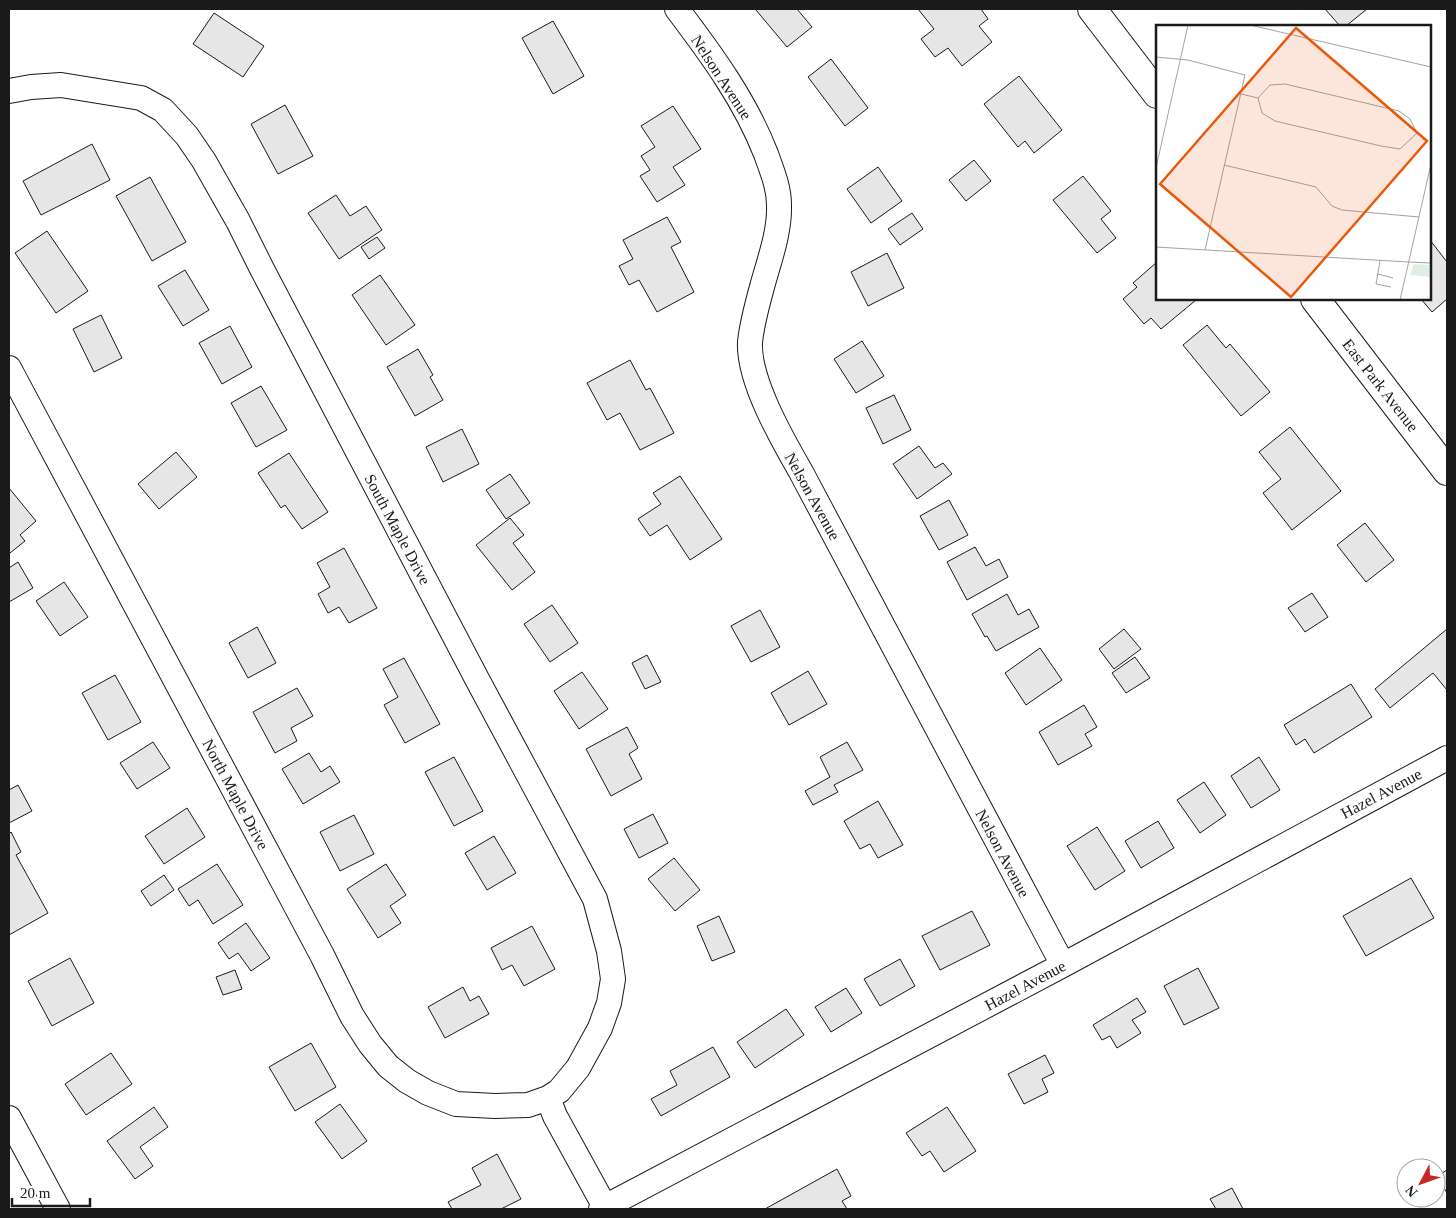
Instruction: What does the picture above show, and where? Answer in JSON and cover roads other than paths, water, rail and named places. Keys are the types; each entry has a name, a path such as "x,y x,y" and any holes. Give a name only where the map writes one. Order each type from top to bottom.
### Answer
{"main road":[{"path":"1092,9 1156,93"},
{"name":"East Park Avenue","path":"1316,300 1447,471"}],"street":[{"name":"Nelson Avenue","path":"677,9 715,59 733,87 758,134 776,181 779,206 776,233 754,315 750,344 751,361 755,377 781,438 815,498 1063,965"},
{"name":"South Maple Drive","path":"9,90 61,85 141,98 163,110 187,136 204,161 238,221 472,671 595,899 609,951 613,979 609,1003 600,1028 578,1068 558,1091 548,1098"},
{"name":"North Maple Drive","path":"9,368 317,946 352,1016 370,1044 388,1066 407,1080 428,1093 456,1104 528,1105 548,1098"},
{"name":"Hazel Avenue","path":"603,1208 1063,965 1447,758"},
{"path":"548,1098 603,1208"},
{"path":"9,1118 58,1209"}]}
